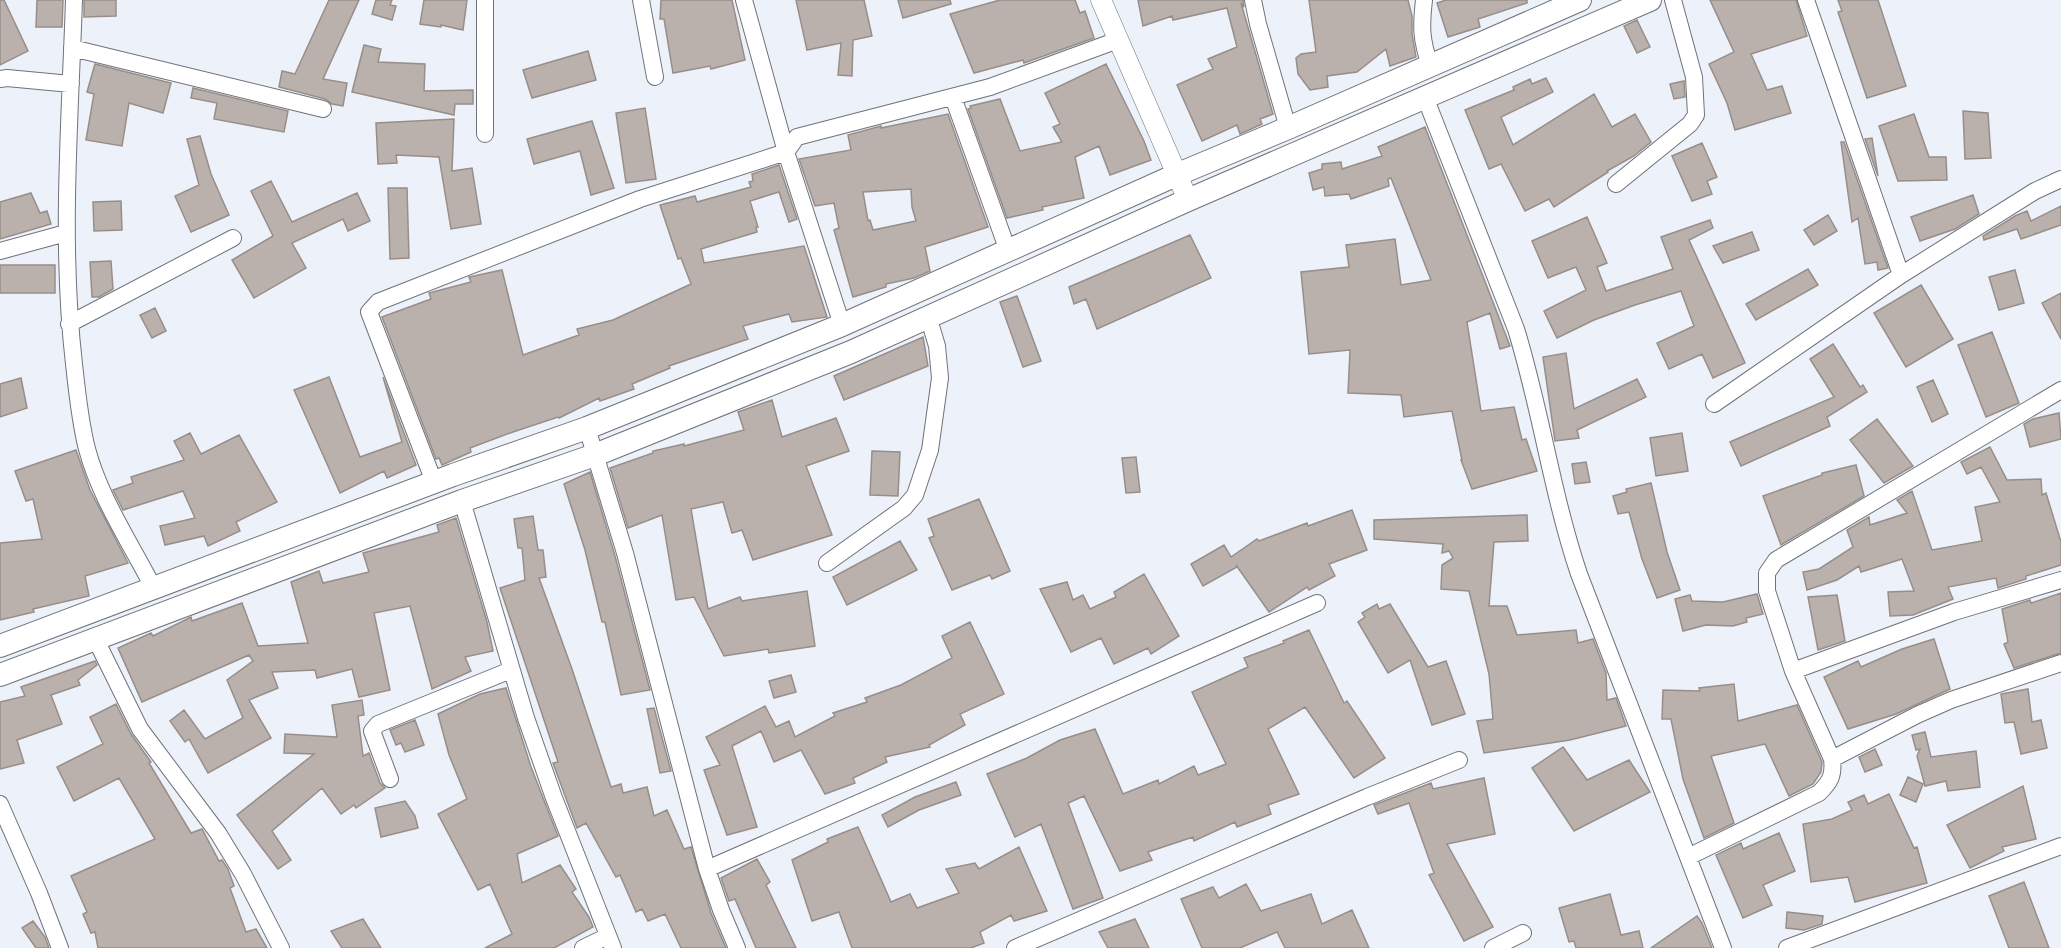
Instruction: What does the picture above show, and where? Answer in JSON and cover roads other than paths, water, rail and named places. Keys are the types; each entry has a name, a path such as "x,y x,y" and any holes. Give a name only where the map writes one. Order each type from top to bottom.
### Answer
{"main road":[{"path":"0,646 434,482 586,428 842,326 1176,175 1580,0"},
{"path":"0,675 462,501 595,455 851,352 1188,200 1650,0"}],"street":[{"path":"74,0 66,233 69,324 78,398 87,450 105,495 154,589"},
{"path":"485,0 485,134"},
{"path":"641,0 655,77"},
{"path":"744,0 786,152 842,326"},
{"path":"1101,0 1188,200"},
{"path":"1253,0 1288,128"},
{"path":"1424,0 1421,25 1423,45 1430,65"},
{"path":"1616,184 1690,124 1696,115 1694,77 1673,0"},
{"path":"1806,0 1901,275"},
{"path":"434,482 369,312 378,302 640,199 786,152 797,136 990,87 1118,40"},
{"path":"72,48 323,110"},
{"path":"0,79 71,84"},
{"path":"953,97 1008,251"},
{"path":"1425,97 1516,330 1525,359 1566,535 1579,574 1722,948"},
{"path":"1714,404 1901,275 2035,191 2061,179"},
{"path":"0,251 66,233"},
{"path":"69,324 233,238"},
{"path":"827,563 904,508 915,495 930,450 940,378 937,346 928,316"},
{"path":"1688,857 1818,793 1830,782 1834,770 1832,759 1793,671 1767,591 1767,573 1776,561 2061,390"},
{"path":"586,428 625,553 707,869 737,948"},
{"path":"462,501 526,718 554,798 610,942 583,948"},
{"path":"1793,671 1954,612 2061,580"},
{"path":"707,869 1317,603"},
{"path":"96,640 140,729 218,833 243,874 281,948"},
{"path":"1832,759 1942,704 2061,663"},
{"path":"390,779 372,731 378,723 512,670"},
{"path":"1015,948 1459,759"},
{"path":"0,805 39,893 60,948"},
{"path":"1787,948 2061,846"},
{"path":"1493,948 1523,933"}]}
